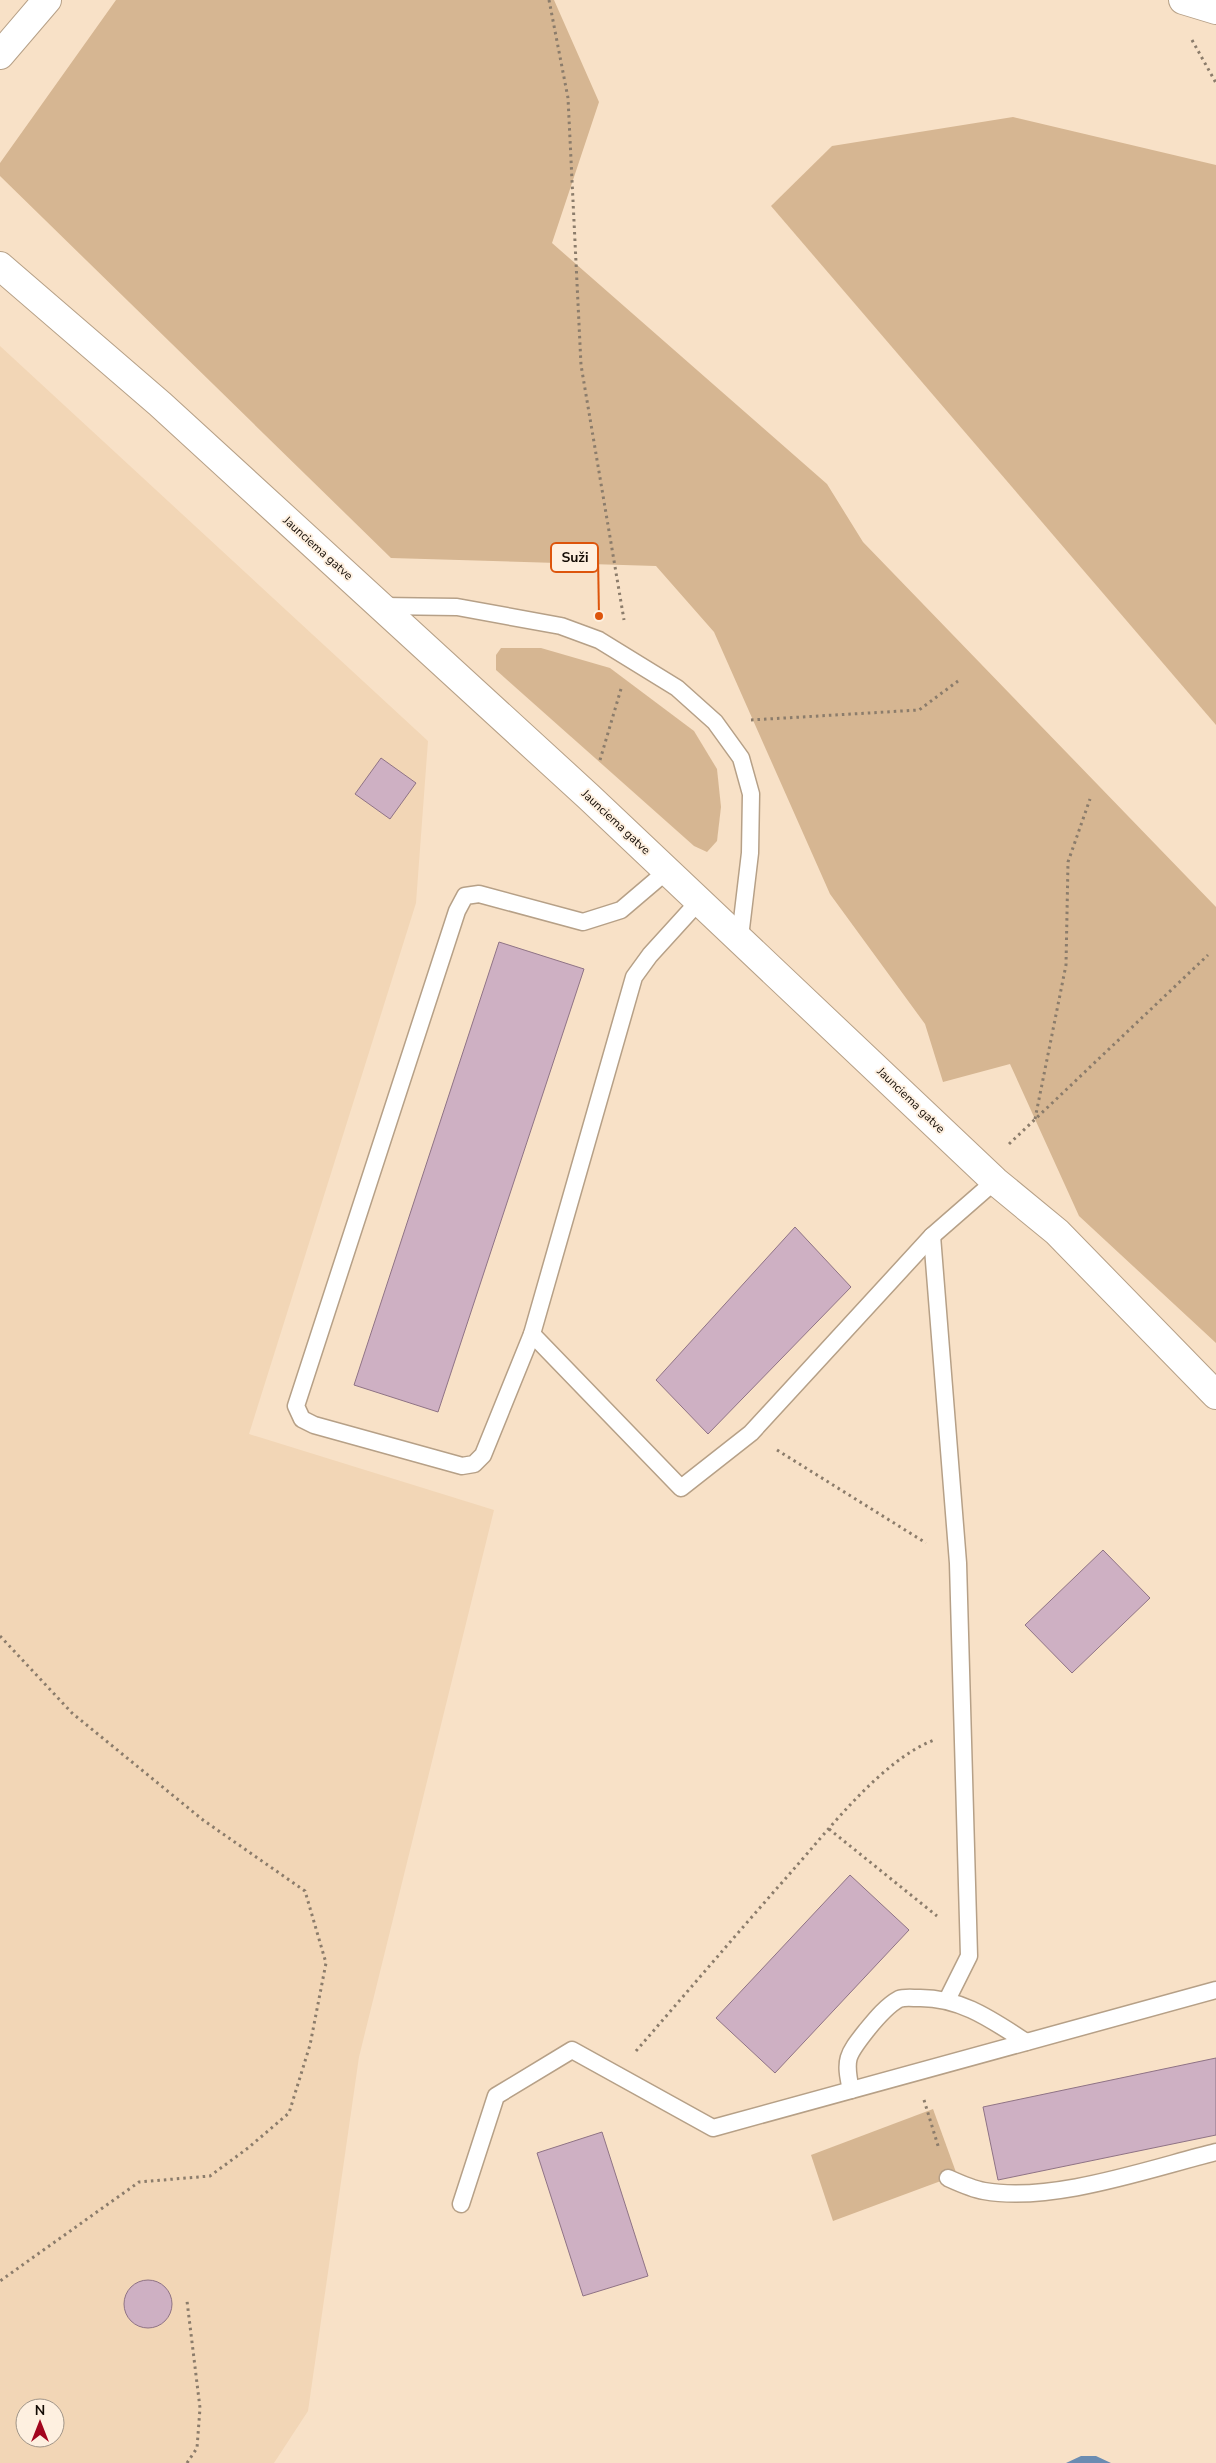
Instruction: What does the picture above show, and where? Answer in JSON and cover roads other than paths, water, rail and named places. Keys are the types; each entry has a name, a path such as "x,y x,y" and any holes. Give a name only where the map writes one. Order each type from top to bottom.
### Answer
{"main road":[{"path":"0,55 47,0"},
{"path":"1183,0 1216,10"},
{"name":"Jaunciema gatve","path":"0,266 160,404 668,870 989,1175 1058,1232 1216,1395"}],"lane":[{"path":"381,606 457,607 561,626 599,640 677,688 715,722 741,758 751,794 750,853 740,938"},
{"path":"668,870 622,910 582,922 479,894 465,896 457,911 296,1406 302,1419 314,1425 462,1466 474,1464 482,1455 532,1334 634,977 650,955 700,900"},
{"path":"532,1334 681,1488 751,1433 989,1175"},
{"path":"932,1236 958,1563 970,1956 947,2000"},
{"path":"461,2204 496,2096 572,2050 713,2128 1216,1990"},
{"path":"851,2090 847,2073 848,2054 876,2018 900,1998 938,1998 947,2000 982,2014 1026,2042"},
{"path":"948,2178 983,2191 1027,2194 1062,2191 1216,2152"}],"water":[{"path":"1081,2456 1096,2456 1111,2463 1066,2463"}],"place":[{"name":"Suži","path":"599,616"}]}
